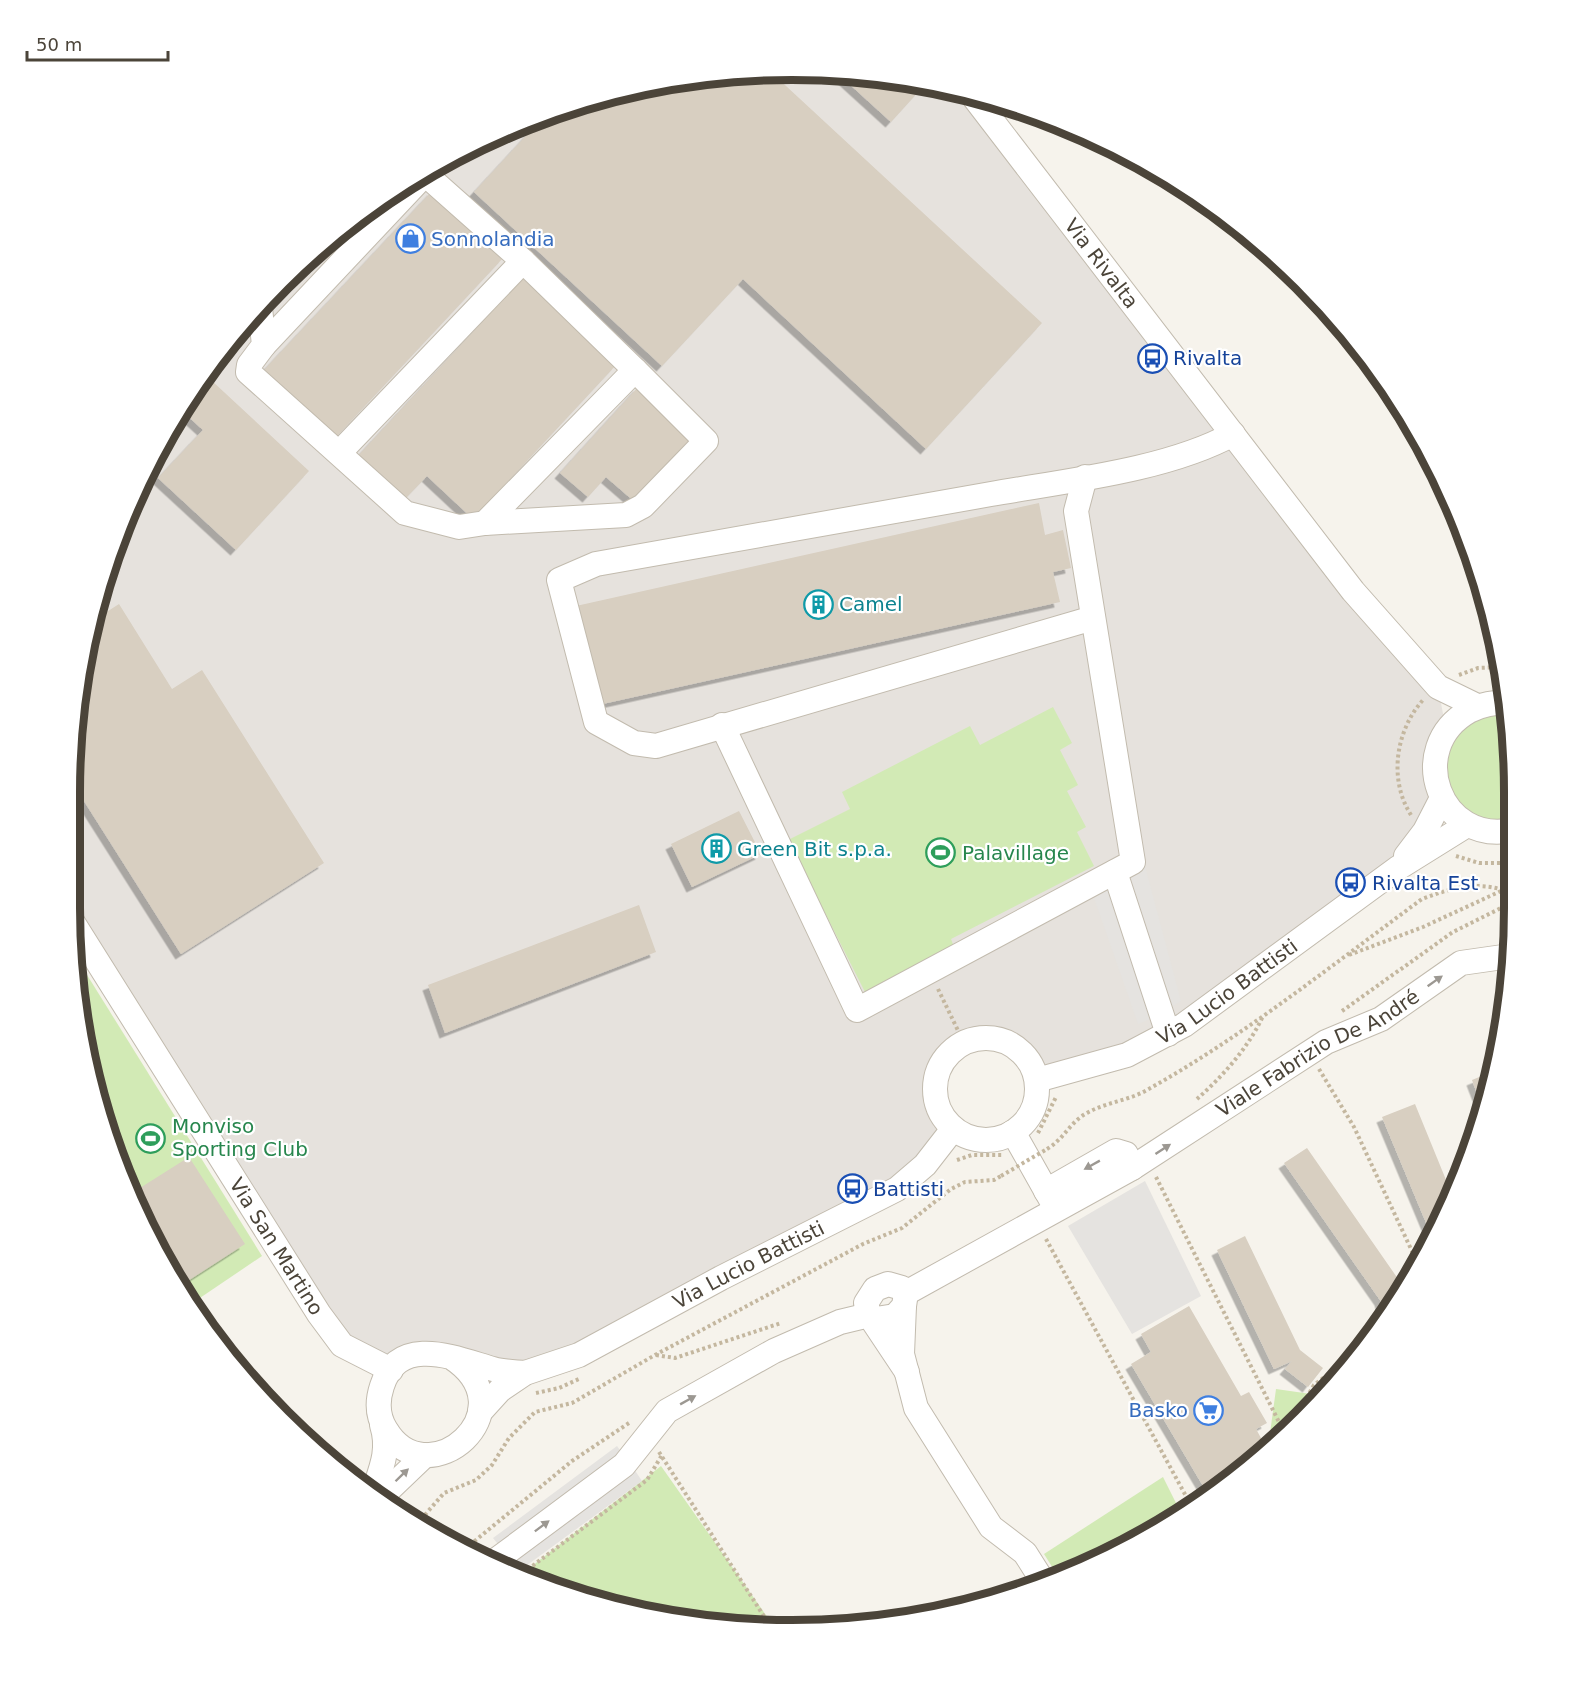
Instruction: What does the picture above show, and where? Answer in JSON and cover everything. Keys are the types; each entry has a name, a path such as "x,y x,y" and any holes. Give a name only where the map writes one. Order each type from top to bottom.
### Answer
{"street":[{"name":"Via Rivalta","path":"980,105 1353,591 1438,687 1477,706"},
{"path":"403,196 264,345 249,364 248,372 340,452 405,513 459,527 484,523 626,515 643,506 706,441 523,261 430,179"},
{"path":"340,452 523,261"},
{"path":"261,317 264,345"},
{"path":"484,523 635,370"},
{"path":"1094,618 656,746 634,743 596,722 559,580 596,564 1085,477 1182,456 1211,446 1233,434"},
{"path":"722,725 857,1010 1133,862 1076,511 1085,477"},
{"path":"1438,687 1446,730"},
{"path":"1499,705 1477,706 1458,717 1446,730 1438,744 1435,779 1442,798 1467,825 1480,831 1504,832"},
{"name":"Via Lucio Battisti","path":"1398,868 1425,831 1442,798"},
{"name":"Via Lucio Battisti","path":"1037,1080 1127,1055 1184,1025 1398,868 1467,825"},
{"path":"1115,872 1168,1034"},
{"name":"Via San Martino","path":"81,935 319,1314 342,1345 365,1359 391,1370"},
{"name":"Viale Fabrizio De André","path":"905,1299 1036,1222 1052,1200 1139,1164 1326,1042 1381,1019 1461,963 1503,957"},
{"path":"985,1037 1004,1040 1020,1050 1031,1064 1037,1080 1033,1109 1025,1122 1013,1132 987,1140 970,1138 953,1129 941,1114 935,1097 935,1081 940,1065 953,1049 985,1037"},
{"name":"Via Lucio Battisti","path":"386,1493 425,1455 447,1451 467,1439 476,1426 480,1412 500,1390 525,1374 579,1355 721,1278 897,1189 925,1165 953,1129"},
{"path":"1013,1132 1052,1200"},
{"path":"907,1372 869,1315 866,1303 870,1294 881,1286 896,1286 905,1299 902,1354 907,1372 916,1408 991,1527 1025,1553 1039,1576"},
{"path":"500,1557 624,1464 654,1447 667,1411 764,1356 840,1322 869,1315"},
{"name":"Via Lucio Battisti","path":"391,1370 404,1360 419,1353 435,1353 497,1370 525,1374"},
{"path":"451,1357 465,1366 475,1379 480,1395 480,1412"},
{"path":"376,1485 386,1455 387,1441 378,1411 383,1384 391,1370"},
{"path":"378,1411 386,1430 396,1442 409,1451 425,1455"}],"path":[{"path":"423,1517 444,1493 476,1480 492,1465 509,1438 535,1412 572,1403 655,1355 864,1244 902,1228 951,1189 965,1182 994,1180 1001,1176 1061,1141 1076,1120 1086,1113 1146,1091 1263,1016 1422,899 1444,890 1470,886 1491,886 1503,890"},
{"path":"1344,957 1423,927 1503,890"},
{"path":"930,971 964,1043"},
{"path":"1195,1101 1224,1071 1256,1031 1263,1016"},
{"path":"1309,1053 1354,1127 1414,1255"},
{"path":"1139,1164 1281,1426"},
{"path":"1036,1222 1188,1500"},
{"path":"655,1355 675,1358 789,1320"},
{"path":"1301,1406 1314,1385 1336,1368"},
{"path":"528,1569 647,1480 654,1447"},
{"path":"654,1447 766,1619"}],"shaded area":[{"path":"745,81 839,81 931,93 980,105 1438,687 1446,730 1442,798 1398,868 1184,1025 1037,1080 1031,1064 1020,1050 1004,1040 985,1037 969,1040 953,1049 940,1065 935,1081 935,1097 941,1114 953,1129 925,1165 525,1373 404,1360 342,1345 80,926 81,745 93,653 117,563 153,477 175,436 227,358 256,322 322,256 396,200 436,175 519,134 563,117 653,93"},
{"path":"1145,866 1181,1001 1164,1012 1123,877"},
{"path":"1115,886 1157,1016 1138,1024 1094,898"},
{"path":"1145,1181 1201,1296 1132,1334 1068,1226"},
{"path":"617,1446 625,1457 502,1549 493,1538"},
{"path":"634,1469 642,1481 523,1568 512,1561"}],"green space":[{"name":"Palavillage","path":"1053,707 1072,743 1060,750 1078,785 1067,791 1086,827 1077,832 1094,866 951,939 954,947 865,992 788,840 850,809 842,792 970,726 980,745"},
{"path":"1481,715 1500,715 1503,745 1504,818 1495,820 1480,817 1466,810 1455,798 1448,785 1444,769 1446,753 1452,738"},
{"name":"Monviso Sporting Club","path":"82,967 262,1256 197,1300 175,1264 153,1223 117,1137 93,1047"},
{"path":"1359,1339 1334,1371 1354,1340"},
{"path":"1276,1389 1313,1394 1269,1437"},
{"path":"661,1466 769,1620 745,1619 653,1607 563,1583 528,1569"},
{"path":"1163,1477 1178,1506 1107,1547 1054,1570 1044,1554"}],"building":[{"path":"780,80 1042,323 926,449 743,279 662,366 474,192 532,129 563,117 653,93 745,81"},
{"path":"847,82 919,91 891,122"},
{"path":"433,190 504,257 336,437 264,370"},
{"path":"523,278 617,364 473,519 427,476 404,500 357,457"},
{"path":"211,380 309,471 236,550 158,478 203,430 188,416"},
{"path":"639,386 696,437 636,503 606,477 588,497 560,473"},
{"name":"Camel","path":"1039,503 1045,535 1063,530 1071,568 1053,572 1060,602 598,705 576,606"},
{"path":"119,604 172,689 202,670 324,863 181,954 80,795 81,745 86,699 93,653 102,615"},
{"name":"Green Bit s.p.a.","path":"739,811 761,854 692,887 671,844"},
{"path":"639,905 656,952 445,1033 428,985"},
{"path":"1484,1075 1479,1097 1472,1080"},
{"path":"1415,1104 1448,1185 1428,1228 1382,1117"},
{"path":"1307,1148 1399,1280 1382,1307 1380,1300 1284,1163"},
{"path":"189,1157 245,1244 186,1282 153,1223 138,1189"},
{"path":"1245,1236 1300,1350 1323,1368 1308,1387 1285,1369 1292,1361 1274,1369 1217,1250"},
{"name":"Basko","path":"1189,1306 1241,1396 1249,1392 1267,1423 1256,1429 1264,1443 1204,1488 1131,1364 1151,1352 1141,1334"}],"place":[{"name":"Sonnolandia","path":"410,239"},
{"name":"Rivalta","path":"1152,358"},
{"name":"Camel","path":"818,604"},
{"name":"Green Bit s.p.a.","path":"716,849"},
{"name":"Palavillage","path":"941,853"},
{"name":"Rivalta Est","path":"1351,883"},
{"name":"Monviso Sporting Club","path":"151,1138"},
{"name":"Battisti","path":"852,1189"},
{"name":"Basko","path":"1209,1410"}]}
